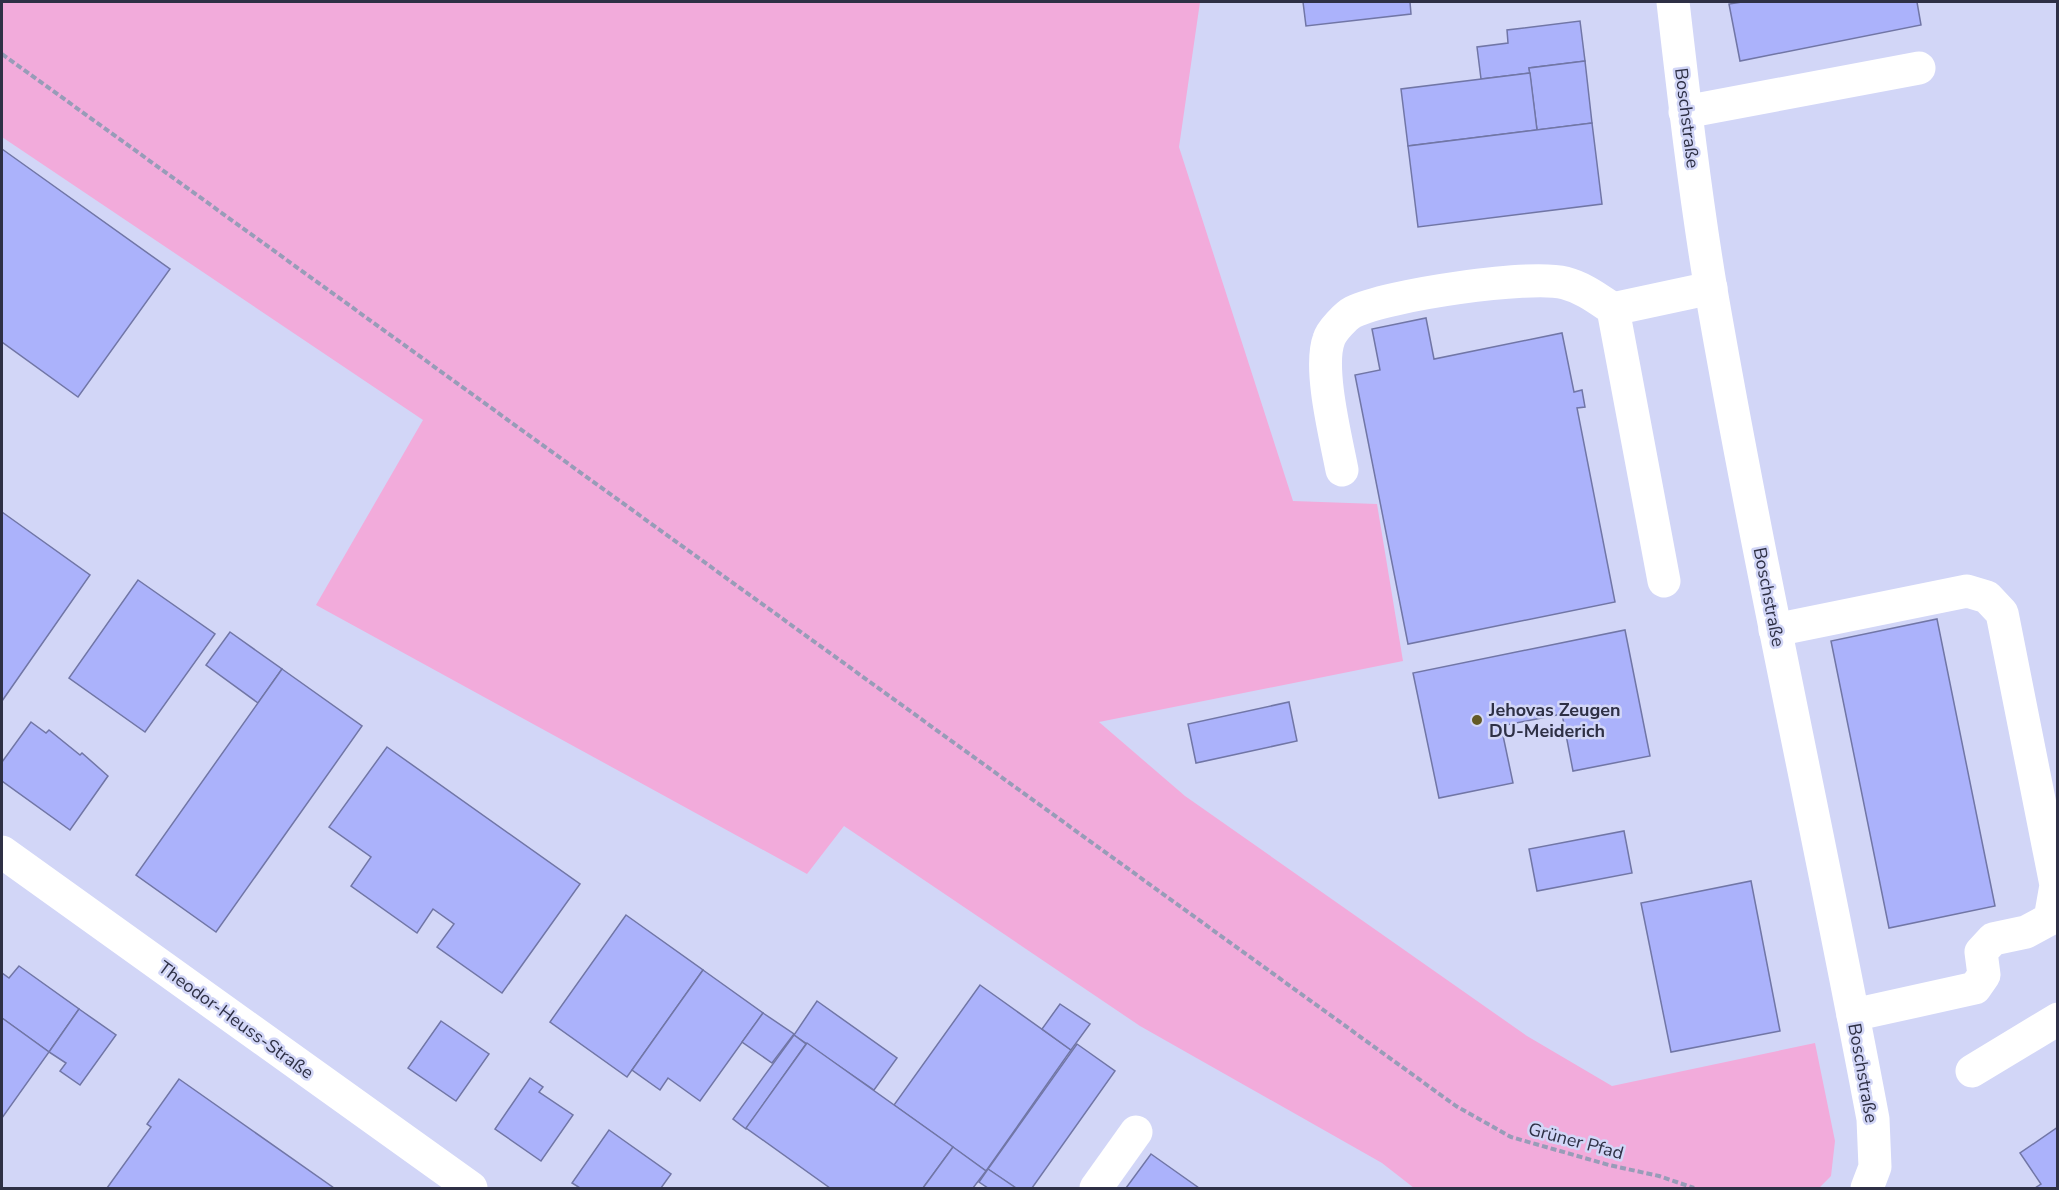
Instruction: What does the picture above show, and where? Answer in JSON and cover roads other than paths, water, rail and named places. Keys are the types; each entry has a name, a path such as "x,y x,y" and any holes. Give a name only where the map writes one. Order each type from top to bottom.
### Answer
{"street":[{"name":"Boschstraße","path":"1673,2 1685,112 1711,288 1775,630 1873,1119 1875,1167 1867,1188"},
{"path":"1685,112 1918,68"},
{"path":"1342,470 1326,374 1329,338 1352,312 1400,297 1522,282 1564,283 1587,291 1613,309 1664,581"},
{"path":"1613,309 1711,288"},
{"path":"1775,630 1967,591 1987,597 2002,613 2007,636 2056,885 2050,919 2026,932 1993,939 1981,952 1984,975 1975,988 1853,1015"},
{"name":"Theodor-Heuss-Straße","path":"2,852 471,1188"},
{"path":"1972,1071 2058,1019"},
{"path":"1096,1188 1136,1132"}],"place":[{"name":"Jehovas Zeugen DU-Meiderich","path":"1477,720"}]}
